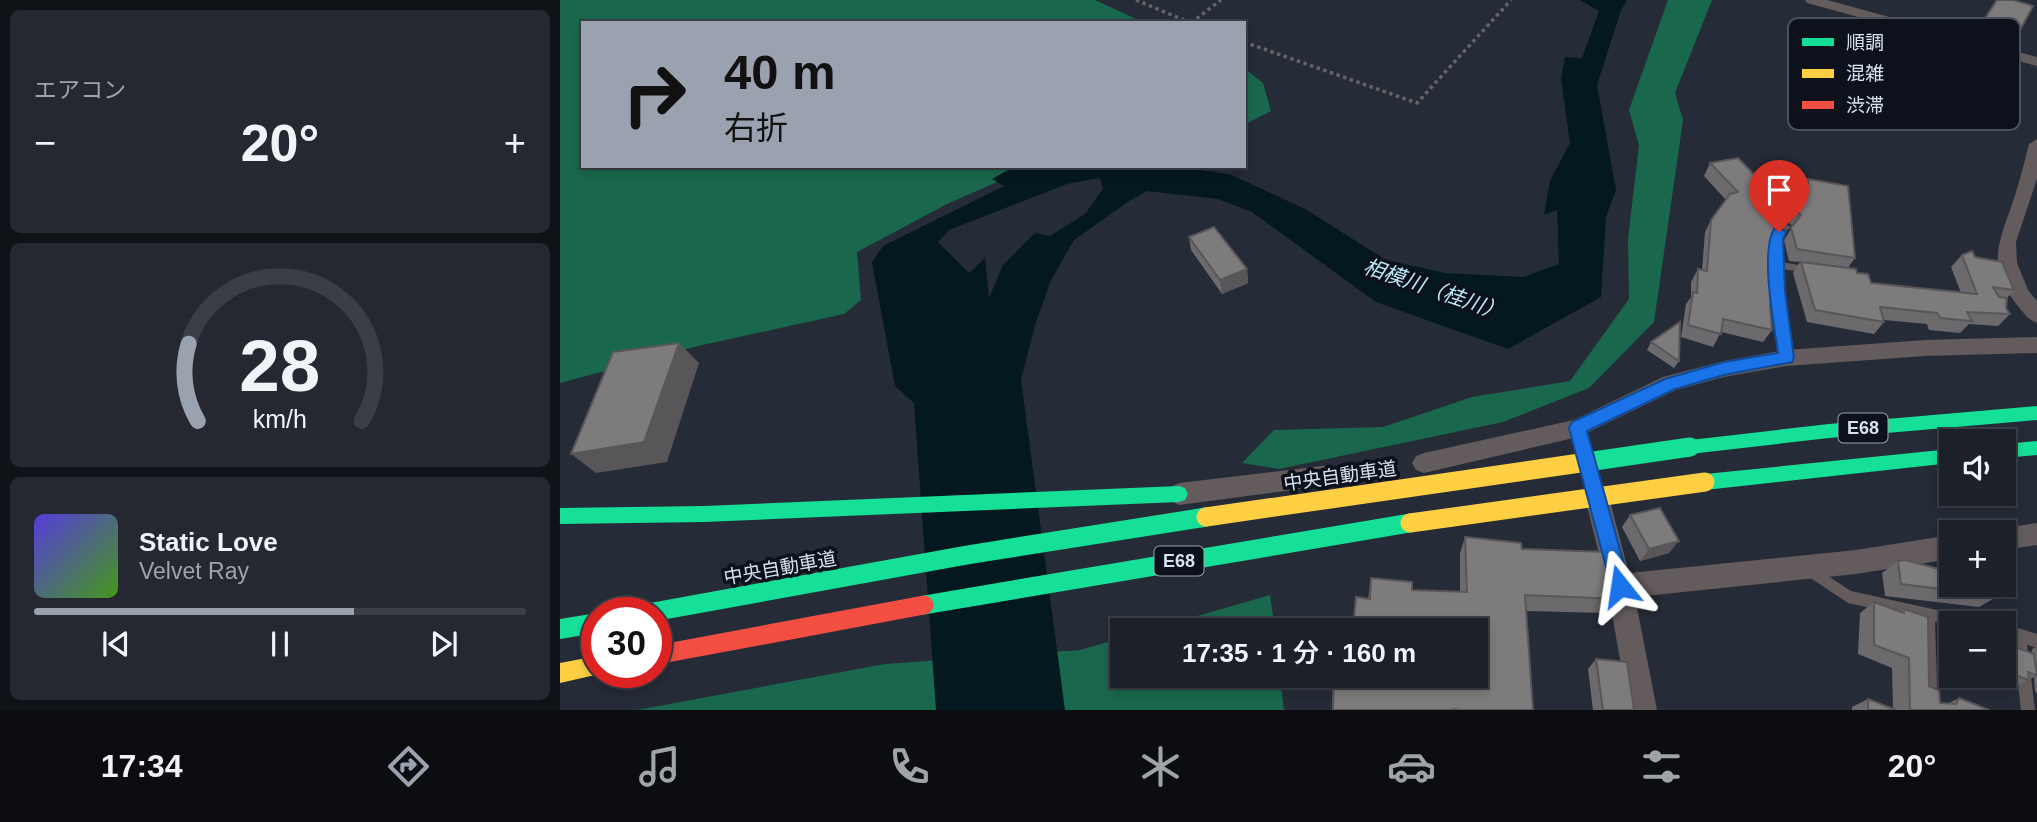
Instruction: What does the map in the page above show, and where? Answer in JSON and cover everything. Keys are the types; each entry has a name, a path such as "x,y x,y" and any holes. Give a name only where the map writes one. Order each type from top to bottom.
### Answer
{"main road":[{"name":"中央自動車道","path":"672,609 994,551 1342,496 1690,447 1829,431 2037,413"},
{"path":"2016,450 2037,448"},
{"name":"E68","path":"672,652 1351,531 1705,482 1939,457"},
{"path":"560,516 704,514 1179,494"},
{"path":"560,629 581,626"},
{"path":"560,673 581,669"}],"street":[{"path":"1812,0 1877,18"},
{"path":"2020,57 2037,62"},
{"path":"2037,144 2025,193 2007,242 2007,263 2019,293 2037,315"},
{"path":"1381,469 1422,464 1578,428 1671,383 1724,369 1786,358 1925,348 2037,345"},
{"path":"1578,428 1620,586 1643,710"},
{"path":"1179,494 1354,472"},
{"path":"2016,537 2037,534"},
{"path":"1620,586 1939,549"}],"lane":[{"path":"1786,227 1779,232 1776,239 1786,358"},
{"path":"1777,265 1828,272"},
{"path":"1805,566 1848,597 1939,617"},
{"path":"1928,615 1931,710"},
{"path":"2016,634 2037,641"},
{"path":"2019,635 2028,710"}],"path":[{"path":"1136,0 1186,21"},
{"path":"1194,21 1222,0"},
{"path":"1246,43 1417,103 1511,0"}],"green space":[{"path":"560,0 1095,0 1141,21 581,21 581,168 1028,168 947,204 857,252 861,300 844,314 698,346 560,383"},
{"path":"1668,0 1712,0 1675,93 1683,120 1654,322 1589,388 1503,422 1279,469 1242,463 1274,430 1383,427 1472,397 1570,381 1629,299 1628,239 1639,145 1629,110"},
{"path":"1246,70 1263,83 1271,111 1246,124"},
{"path":"1270,595 1273,618 1190,618"},
{"path":"1110,641 1110,688 1281,688 1284,710 637,710 885,664 1080,650"}],"water":[{"name":"相模川（桂川）","path":"1580,0 1627,0 1621,10 1597,85 1616,190 1606,217 1601,297 1508,349 1376,302 1252,212 1218,199 1147,191 1074,240 1051,280 1035,325 1021,380 1065,710 936,710 914,403 895,386 872,262 883,246 1004,186 992,179 1011,168 1189,168 1232,175 1305,209 1386,260 1445,273 1523,277 1559,264 1557,210 1544,215 1550,181 1570,143 1561,79 1565,57 1582,58 1599,11","holes":["1100,178 1103,189 1085,214 1050,236 1035,233 1003,265 989,298 985,258 969,273 938,242 949,230 1067,184"]}],"building":[{"path":"1997,0 2013,0 2033,6 2020,30 2020,18 1986,18"},
{"path":"1738,158 1776,197 1770,308 1772,330 1723,319 1721,334 1688,325 1693,292 1697,293 1698,269 1707,271 1711,220 1730,194 1738,192 1710,163"},
{"path":"1775,175 1808,183 1808,179 1848,186 1855,258 1797,249 1791,228 1801,215 1795,210 1786,213"},
{"path":"1214,227 1247,269 1220,280 1189,237"},
{"path":"1972,251 1975,257 2002,262 2014,290 1993,287 1999,297 2007,298 2006,308 2010,314 1967,312 1972,321 1940,318 1937,313 1880,307 1884,322 1815,310 1801,262 1856,269 1857,273 1868,274 1871,283 1977,294 1962,255"},
{"path":"1680,322 1679,361 1651,342"},
{"path":"679,343 644,442 571,454 613,352"},
{"path":"1660,508 1679,541 1649,549 1630,515"},
{"path":"1465,537 1521,543 1522,549 1607,552 1617,599 1525,595 1533,710 1333,710 1334,688 1488,688 1488,618 1354,618 1356,597 1370,599 1371,578 1412,582 1412,590 1467,592"},
{"path":"1905,560 1939,569 1939,589 1901,584 1898,561"},
{"path":"1874,602 1904,613 1904,609 1928,617 1929,686 1939,690 1940,703 1956,704 1959,698 1989,710 1910,710 1909,658 1874,645"},
{"path":"2016,647 2034,654 2037,676 2028,672 2029,680 2016,675"},
{"path":"1596,659 1627,662 1634,710 1603,710"},
{"path":"1868,699 1896,710 1868,710"}],"traffic: fast":[{"path":"1690,447 1829,431 2037,413"},
{"path":"1587,462 1690,447"},
{"path":"2016,450 2037,448"},
{"path":"1705,482 1939,457"},
{"path":"560,516 704,514 1179,494"},
{"path":"672,609 967,555 1206,517"},
{"path":"924,605 1410,523"},
{"path":"560,629 581,626"}],"traffic: slow":[{"path":"1206,517 1587,462"},
{"path":"1410,523 1705,482"},
{"path":"560,673 581,669"}],"traffic: jam":[{"path":"672,652 924,605"}],"route":[{"path":"1620,586 1578,428 1671,383 1724,369 1786,358 1777,291 1776,239 1779,232"}]}
